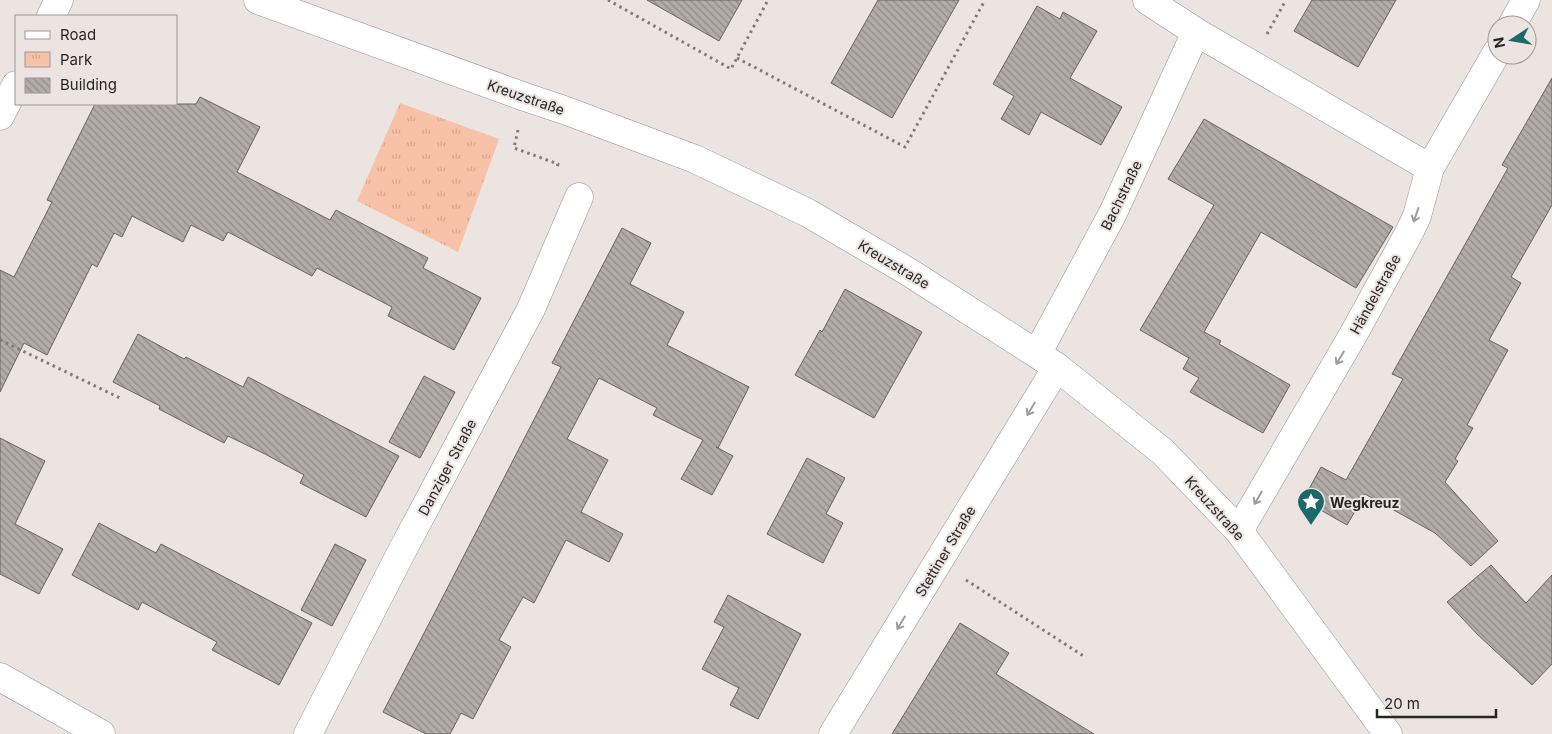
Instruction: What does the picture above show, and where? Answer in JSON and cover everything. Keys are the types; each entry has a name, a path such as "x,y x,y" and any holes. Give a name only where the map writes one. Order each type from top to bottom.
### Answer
{"street":[{"path":"52,15 59,0"},
{"name":"Kreuzstraße","path":"258,0 695,159 808,213 907,271 1047,361 1163,452 1238,531 1388,734"},
{"path":"1146,0 1196,32 1430,168"},
{"path":"1518,15 1526,0"},
{"name":"Bachstraße","path":"1047,361 1196,32"},
{"name":"Händelstraße","path":"1238,531 1353,336 1409,233 1430,168 1489,65"},
{"path":"0,116 15,87"},
{"name":"Danziger Straße","path":"308,734 531,310 580,197"},
{"name":"Stettiner Straße","path":"834,734 938,562 1047,361"},
{"path":"0,677 101,734"}],"path":[{"path":"608,0 731,69 768,0"},
{"path":"737,58 905,147 985,0"},
{"path":"538,156 545,160"},
{"path":"0,340 122,400"},
{"path":"938,562 1085,657"}],"green space":[{"path":"400,103 499,139 458,252 357,201"}],"building":[{"path":"647,0 742,0 719,41"},
{"path":"878,0 959,0 892,118 831,83"},
{"path":"1312,0 1396,0 1358,67 1294,31"},
{"path":"1037,6 1060,19 1063,12 1097,31 1070,78 1122,107 1101,145 1041,112 1029,135 1001,119 1014,96 993,84"},
{"path":"1552,78 1552,205 1511,277 1521,283 1489,340 1508,350 1467,425 1473,428 1455,459 1458,461 1445,482 1498,541 1471,566 1435,533 1365,494 1347,525 1303,500 1321,467 1346,480 1403,379 1392,374 1508,168 1502,165"},
{"path":"200,97 260,127 237,172 330,220 336,210 428,258 423,268 481,298 454,350 388,316 392,307 317,268 312,276 228,232 223,241 191,225 183,242 132,216 122,237 114,233 97,267 92,264 47,355 24,343 0,392 0,270 14,277 52,202 47,200 94,105 196,104"},
{"path":"1204,119 1393,227 1356,288 1261,232 1204,332 1221,341 1219,344 1290,385 1263,433 1190,392 1199,378 1183,369 1189,358 1140,330 1214,205 1168,179"},
{"path":"622,228 651,243 630,284 684,312 667,345 749,387 718,448 716,447 733,456 712,495 681,479 703,440 653,415 657,408 599,378 567,439 608,460 581,512 623,534 609,562 566,540 534,603 523,597 499,640 511,647 473,719 461,713 450,734 426,734 383,712 561,367 552,363"},
{"path":"845,289 922,332 874,418 795,375 820,330 822,332"},
{"path":"138,334 184,359 186,357 243,387 248,377 399,456 366,517 300,483 304,475 265,454 228,436 224,443 159,409 160,406 113,382"},
{"path":"424,376 455,392 420,458 389,442"},
{"path":"0,438 45,461 15,524 63,549 39,594 0,574"},
{"path":"807,458 845,478 826,514 843,523 823,563 767,534"},
{"path":"99,523 156,553 161,544 312,623 279,685 212,650 217,642 142,602 138,610 72,575"},
{"path":"335,544 366,560 332,626 301,610"},
{"path":"1491,565 1526,603 1552,575 1552,664 1532,685 1477,634 1447,602"},
{"path":"728,595 801,634 758,719 730,705 739,688 702,669 724,627 714,622"},
{"path":"960,623 1009,653 996,674 1094,734 892,734"}],"place":[{"name":"Wegkreuz","path":"1311,526"}]}
